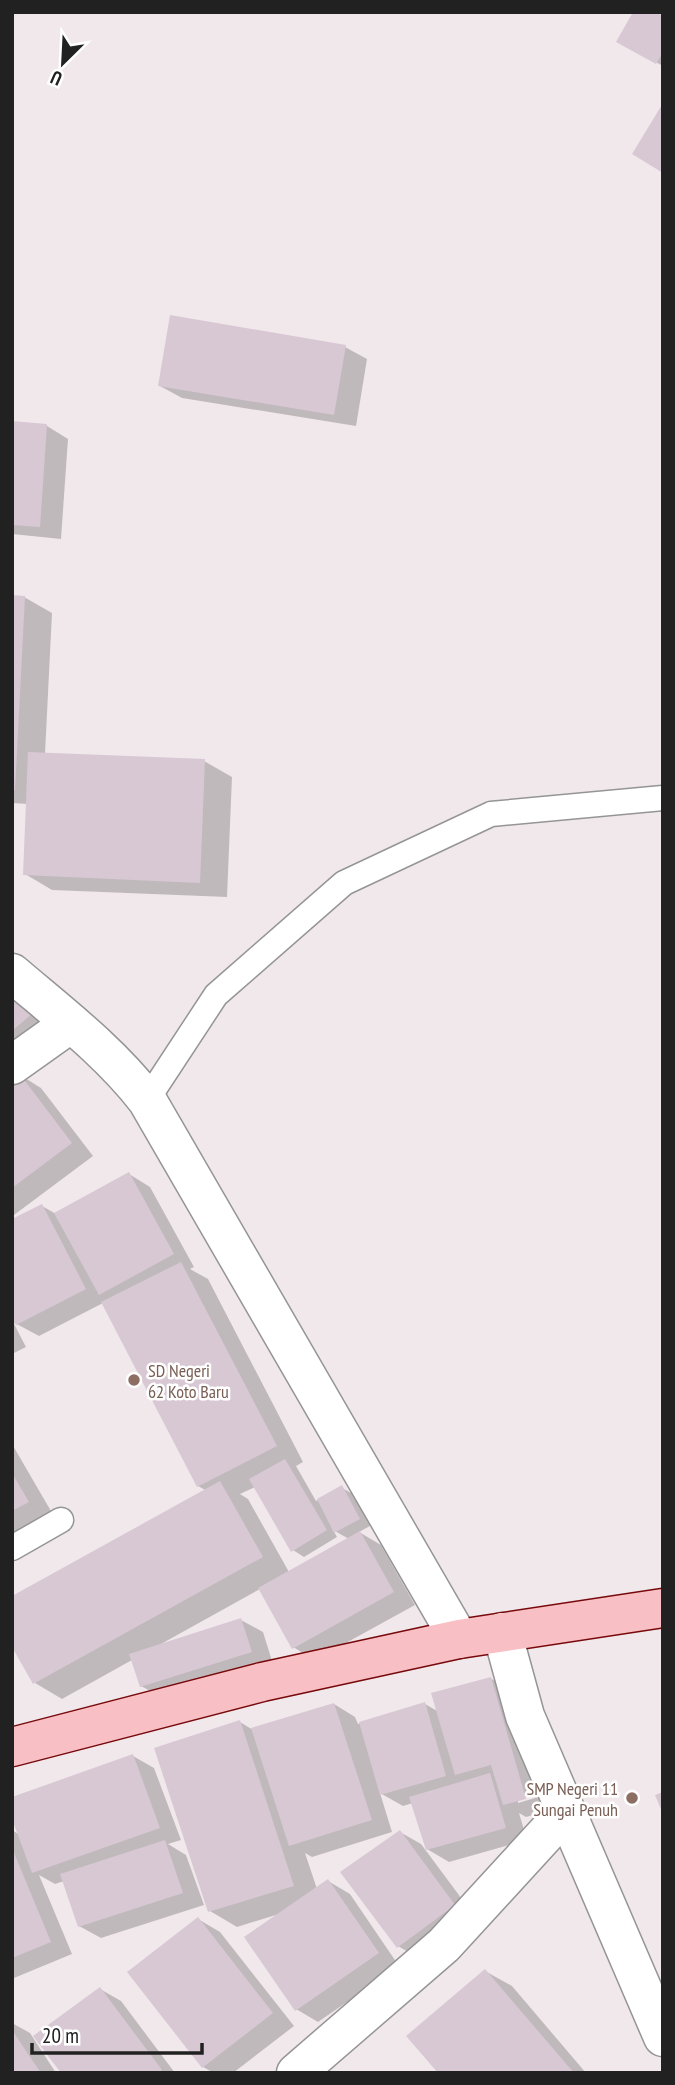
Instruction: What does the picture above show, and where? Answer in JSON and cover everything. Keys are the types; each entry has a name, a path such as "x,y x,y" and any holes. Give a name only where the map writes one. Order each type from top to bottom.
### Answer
{"street":[{"path":"12,973 124,1070 147,1100 459,1639"},
{"path":"12,1065 71,1023"},
{"path":"12,1747 261,1682 459,1639 663,1608"},
{"path":"502,1632 525,1716 663,2037"},
{"path":"296,2073 444,1945 565,1812"}],"lane":[{"path":"147,1100 216,995 344,883 491,814 663,798"},
{"path":"12,1548 61,1520"}],"building":[{"path":"633,12 656,12 663,16 663,52 656,64 616,42"},
{"path":"663,103 663,173 632,154"},
{"path":"170,315 346,345 334,415 158,386"},
{"path":"12,421 47,424 40,527 12,525"},
{"path":"12,595 25,596 15,790 12,790"},
{"path":"28,752 205,759 200,883 23,875"},
{"path":"12,990 33,1013 12,1031"},
{"path":"19,1073 72,1143 12,1188 12,1079"},
{"path":"129,1172 174,1254 99,1295 54,1213"},
{"path":"42,1204 86,1289 16,1325 12,1318 12,1219"},
{"path":"181,1262 277,1446 197,1487 101,1302"},
{"path":"285,1459 327,1530 291,1552 249,1479"},
{"path":"12,1473 29,1502 12,1511"},
{"path":"220,1481 263,1557 33,1684 12,1647 12,1596"},
{"path":"342,1485 360,1519 334,1533 317,1499"},
{"path":"360,1531 394,1592 292,1649 258,1588"},
{"path":"241,1618 252,1652 140,1687 129,1654"},
{"path":"491,1677 526,1799 503,1805 491,1765 455,1775 431,1693"},
{"path":"425,1702 446,1776 380,1795 359,1722"},
{"path":"334,1703 372,1820 289,1846 251,1728"},
{"path":"240,1720 294,1886 208,1912 154,1748"},
{"path":"133,1754 160,1828 32,1873 12,1819 12,1797"},
{"path":"490,1773 506,1828 426,1850 409,1797"},
{"path":"663,1792 663,1814 655,1795"},
{"path":"400,1830 455,1905 397,1948 340,1872"},
{"path":"165,1840 183,1893 78,1927 60,1874"},
{"path":"12,1848 51,1942 12,1958"},
{"path":"328,1879 379,1953 295,2011 244,1937"},
{"path":"198,1917 273,2013 202,2068 127,1972"},
{"path":"485,1969 574,2073 438,2073 406,2036"},
{"path":"100,1987 162,2070 158,2073 61,2073 33,2036"},
{"path":"12,2030 41,2073 12,2073"}],"place":[{"name":"SD Negeri 62 Koto Baru","path":"134,1380"},
{"name":"SMP Negeri 11 Sungai Penuh","path":"632,1798"}]}
